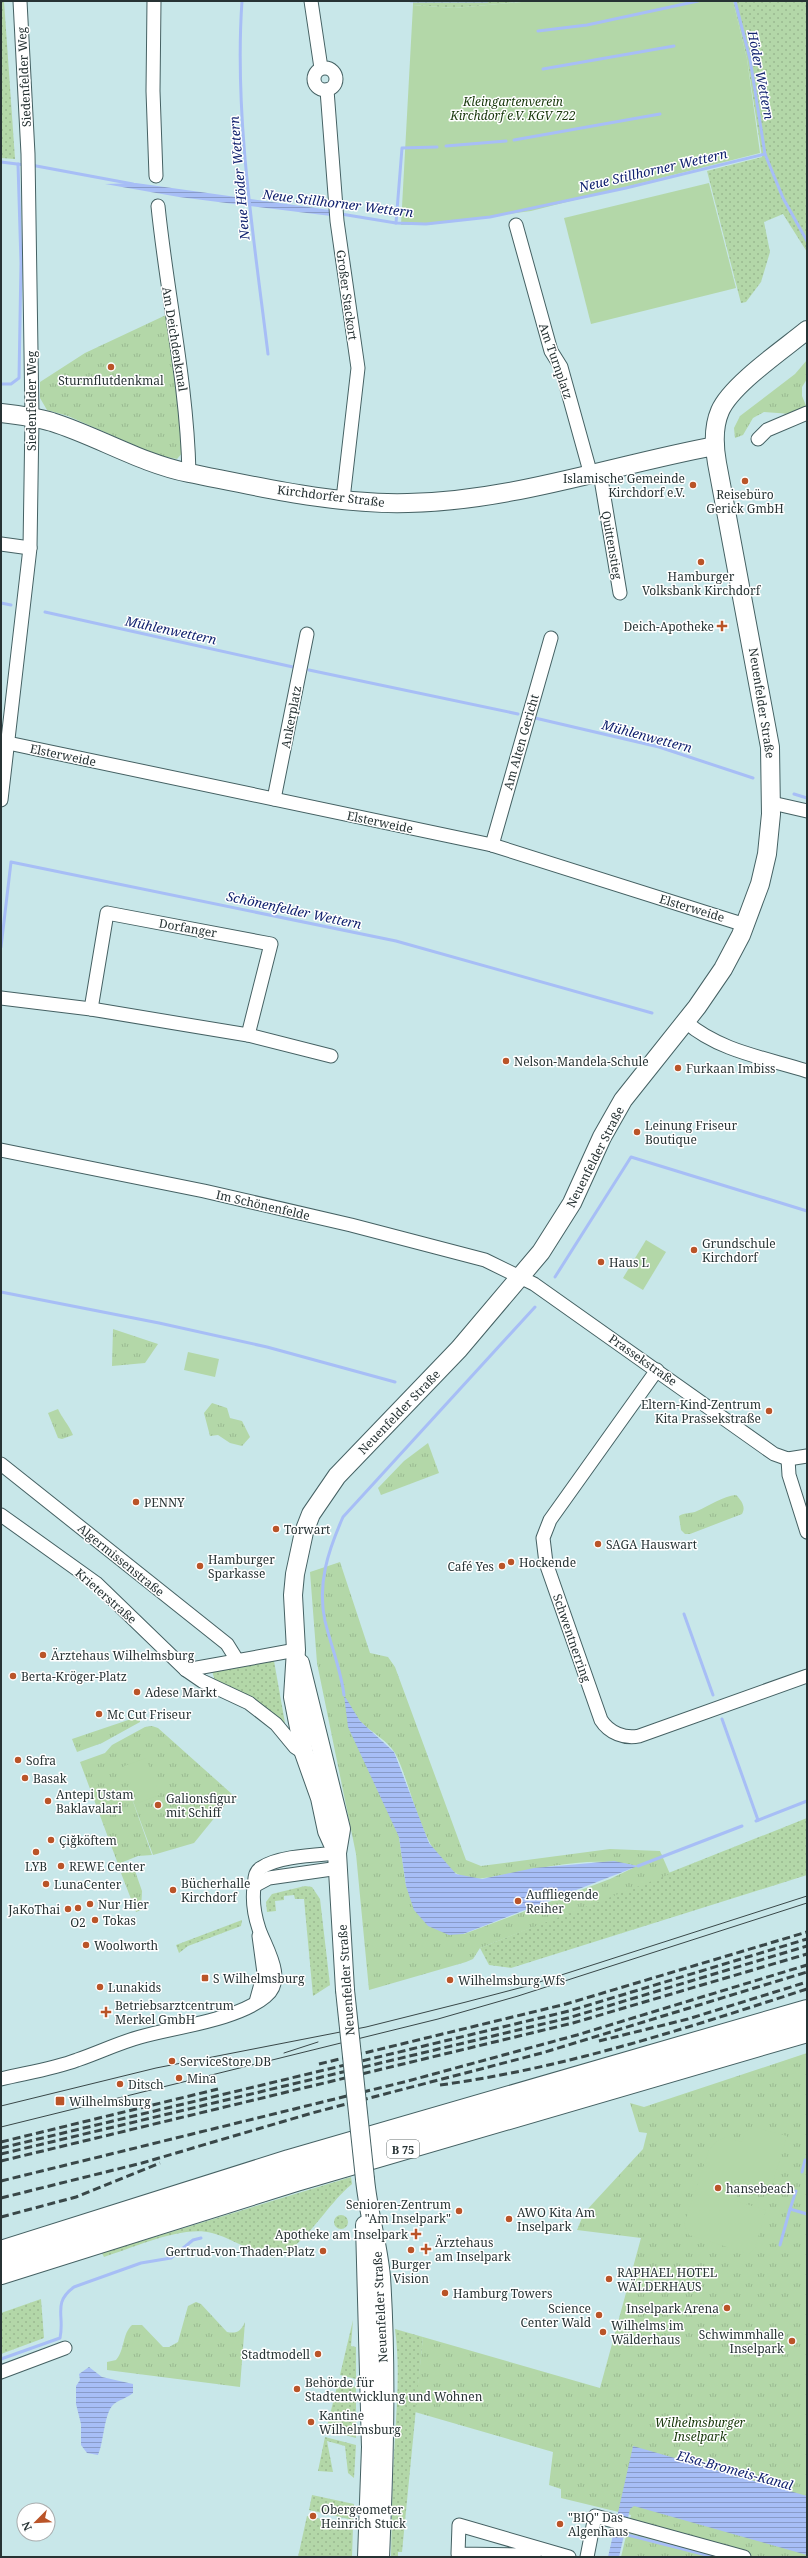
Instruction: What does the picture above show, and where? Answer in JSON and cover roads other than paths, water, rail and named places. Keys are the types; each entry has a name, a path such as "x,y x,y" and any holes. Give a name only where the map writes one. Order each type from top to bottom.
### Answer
{"highway":[{"name":"B 75","path":"1,2252 289,2161 807,2011"},
{"name":"B 75","path":"1,2272 296,2180 807,2031"}],"main road":[{"name":"Neuenfelder Straße","path":"338,1860 327,1831 320,1798 304,1753 293,1697 296,1650 293,1595 294,1574 304,1532 311,1514 337,1476 459,1349 521,1276 558,1227 623,1100 686,1022 723,969 745,926 763,870 769,840 772,803 768,730 715,446 716,428 720,412 743,383 807,330"},
{"name":"Kirchdorfer Straße","path":"1,413 32,417 81,434 145,462 189,473 344,500 375,503 449,500 595,474 715,446"},
{"name":"Neuenfelder Straße","path":"296,1650 341,1829 338,1860 345,1990 367,2202 365,2249 370,2356 370,2448 366,2557"},
{"name":"Neuenfelder Straße","path":"367,2202 377,2246 382,2298 384,2451 380,2557"}],"street":[{"name":"Siedenfelder Weg","path":"1,800 30,548 32,417 28,154 20,1"},
{"path":"154,1 153,92 156,176"},
{"name":"Großer Stackort","path":"310,1 321,68 315,73 314,82 320,89 327,90 331,114 336,216 358,368 344,500"},
{"name":"Am Deichdenkmal","path":"158,206 165,270 187,420 189,473"},
{"name":"Am Turnplatz","path":"516,225 551,351 561,367 595,474"},
{"path":"758,439 767,430 807,413"},
{"name":"Quittenstieg","path":"595,474 620,593"},
{"path":"1,544 30,548"},
{"name":"Ankerplatz","path":"274,799 307,634"},
{"name":"Am Alten Gericht","path":"492,845 551,638"},
{"name":"Elsterweide","path":"8,743 492,845 745,926"},
{"path":"772,803 807,811"},
{"name":"Dorfanger","path":"90,1009 107,914 271,944 248,1036"},
{"path":"1,998 90,1009 248,1036 331,1056"},
{"path":"686,1022 701,1034 730,1048 807,1071"},
{"name":"Im Schönenfelde","path":"1,1150 204,1191 351,1225 485,1260 521,1276"},
{"name":"Prassekstraße","path":"521,1276 657,1370 774,1454 788,1459"},
{"name":"Schwentnerring","path":"657,1370 550,1520 543,1538 546,1562 601,1720 613,1732 630,1737 643,1735 807,1676"},
{"path":"807,1456 788,1459 789,1475 807,1532"},
{"name":"Algermissenstraße","path":"1,1464 227,1644 236,1660"},
{"name":"Krieterstraße","path":"1,1515 96,1583 186,1670 202,1681 254,1707 276,1724 295,1746 304,1753"},
{"path":"186,1670 296,1650"},
{"path":"1,2079 77,2060 138,2037 230,2014 256,2002 264,1973 259,1930 253,1903 254,1886 269,1878 338,1860"},
{"path":"1,2372 66,2348"},
{"path":"587,2557 595,2516 744,2557"},
{"path":"540,2549 526,2555 458,2554 458,2525 568,2557"}],"water":[{"path":"136,183 330,210 331,216 179,197 105,184"},
{"path":"344,1695 360,1721 394,1752 429,1843 456,1874 482,1879 534,1868 614,1861 638,1866 463,1934 449,1935 428,1926 414,1910 406,1886 399,1837 348,1727"},
{"path":"89,2367 102,2377 133,2384 133,2393 114,2404 108,2414 98,2455 87,2453 81,2445 81,2424 76,2404 76,2386 80,2380 79,2374"},
{"path":"633,2446 807,2496 807,2555 634,2506 630,2509 619,2557 608,2557"}],"waterway":[{"name":"Neue Höder Wettern","path":"242,1 240,44 243,133 268,354"},
{"path":"411,1 487,1"},
{"path":"538,31 587,25 698,1"},
{"name":"Höder Wettern","path":"735,1 750,59 765,154 783,198 807,241"},
{"path":"543,69 674,46"},
{"path":"514,140 660,114"},
{"path":"446,146 506,141"},
{"path":"396,223 402,148 437,147"},
{"name":"Neue Stillhorner Wettern","path":"341,214 396,223 426,224 490,217 626,188 765,154"},
{"name":"Neue Stillhorner Wettern","path":"1,162 25,165"},
{"path":"1,384 11,384 19,378 21,263 18,164"},
{"name":"Neue Stillhorner Wettern","path":"31,165 133,184"},
{"name":"Mühlenwettern","path":"1,603 11,605"},
{"name":"Mühlenwettern","path":"45,612 293,667"},
{"name":"Mühlenwettern","path":"309,670 518,714"},
{"name":"Mühlenwettern","path":"535,718 659,747 753,778"},
{"name":"Mühlenwettern","path":"794,794 807,798"},
{"name":"Schönenfelder Wettern","path":"1,947 11,862 396,941 652,1013"},
{"path":"555,1277 631,1157 807,1211"},
{"path":"1,1292 159,1323 267,1347 395,1382"},
{"path":"344,1695 343,1686 325,1621 322,1594 325,1568 343,1517 535,1307"},
{"path":"684,1614 713,1695"},
{"path":"722,1719 758,1820"},
{"path":"756,1821 807,1801"},
{"path":"638,1866 742,1826"},
{"path":"802,2172 805,2160"},
{"path":"790,2209 796,2191"},
{"path":"780,2245 790,2209 807,2214"},
{"path":"1,2359 60,2338 61,2304 67,2293 74,2287 141,2263 171,2258 193,2240 201,2238"},
{"path":"620,2533 714,2557"}],"tram line":[{"path":"1,2106 156,2068 366,2027 466,2002 527,1986 807,1896"},
{"path":"1,2127 438,2019 518,1996 807,1903"},
{"path":"284,2053 318,2042"}],"railway":[{"path":"319,2064 566,2004 807,1932"},
{"path":"1,2148 569,2011 807,1939"},
{"path":"1,2154 568,2018 807,1946"},
{"path":"1,2161 573,2023 807,1954"},
{"path":"1,2181 408,2081 577,2035 807,1965"},
{"path":"1,2198 142,2163 312,2113 542,2053 807,1972"},
{"path":"599,2041 688,2019 807,1982"},
{"path":"440,2085 487,2078 534,2068 626,2045 807,1989"},
{"path":"1,2142 218,2089"},
{"path":"1,2217 76,2197 160,2163"}],"place":[{"name":"Sturmflutdenkmal","path":"111,367"},
{"name":"Reisebüro Gerick GmbH","path":"745,481"},
{"name":"Islamische Gemeinde Kirchdorf e.V.","path":"693,485"},
{"name":"Hamburger Volksbank Kirchdorf","path":"701,562"},
{"name":"Deich-Apotheke","path":"722,626"},
{"name":"Nelson-Mandela-Schule","path":"506,1061"},
{"name":"Furkaan Imbiss","path":"678,1068"},
{"name":"Leinung Friseur Boutique","path":"637,1132"},
{"name":"Grundschule Kirchdorf","path":"694,1250"},
{"name":"Haus L","path":"601,1262"},
{"name":"Eltern-Kind-Zentrum Kita Prassekstraße","path":"769,1411"},
{"name":"PENNY","path":"136,1502"},
{"name":"Torwart","path":"276,1529"},
{"name":"SAGA Hauswart","path":"598,1544"},
{"name":"Hockende","path":"511,1562"},
{"name":"Hamburger Sparkasse","path":"200,1566"},
{"name":"Café Yes","path":"502,1566"},
{"name":"Ärztehaus Wilhelmsburg","path":"43,1655"},
{"name":"Berta-Kröger-Platz","path":"13,1676"},
{"name":"Adese Markt","path":"137,1692"},
{"name":"Mc Cut Friseur","path":"99,1714"},
{"name":"Sofra","path":"18,1760"},
{"name":"Basak","path":"25,1778"},
{"name":"Antepi Ustam Baklavalari","path":"48,1801"},
{"name":"Galionsfigur mit Schiff","path":"158,1805"},
{"name":"Çiğköftem","path":"51,1840"},
{"name":"LYB","path":"36,1852"},
{"name":"REWE Center","path":"61,1866"},
{"name":"LunaCenter","path":"46,1884"},
{"name":"Bücherhalle Kirchdorf","path":"173,1890"},
{"name":"Auffliegende Reiher","path":"518,1901"},
{"name":"Nur Hier","path":"90,1904"},
{"name":"O2","path":"78,1908"},
{"name":"JaKoThai","path":"68,1909"},
{"name":"Tokas","path":"95,1920"},
{"name":"Woolworth","path":"86,1945"},
{"name":"S Wilhelmsburg","path":"205,1978"},
{"name":"Wilhelmsburg Wfs","path":"450,1980"},
{"name":"Lunakids","path":"100,1987"},
{"name":"Betriebsarztcentrum Merkel GmbH","path":"106,2012"},
{"name":"ServiceStore DB","path":"172,2061"},
{"name":"Mina","path":"179,2078"},
{"name":"Ditsch","path":"120,2084"},
{"name":"Wilhelmsburg","path":"60,2101"},
{"name":"hansebeach","path":"718,2188"},
{"name":"Senioren-Zentrum \"Am Inselpark\"","path":"459,2211"},
{"name":"AWO Kita Am Inselpark","path":"509,2219"},
{"name":"Apotheke am Inselpark","path":"416,2234"},
{"name":"Ärztehaus am Inselpark","path":"426,2249"},
{"name":"Burger Vision","path":"411,2250"},
{"name":"Gertrud-von-Thaden-Platz","path":"323,2251"},
{"name":"RAPHAEL HOTEL WÄLDERHAUS","path":"609,2279"},
{"name":"Hamburg Towers","path":"445,2293"},
{"name":"Inselpark Arena","path":"727,2308"},
{"name":"Science Center Wald","path":"599,2315"},
{"name":"Wilhelms im Wälderhaus","path":"603,2332"},
{"name":"Schwimmhalle Inselpark","path":"792,2341"},
{"name":"Stadtmodell","path":"318,2354"},
{"name":"Behörde für Stadtentwicklung und Wohnen","path":"297,2389"},
{"name":"Kantine Wilhelmsburg","path":"311,2422"},
{"name":"Obergeometer Heinrich Stuck","path":"313,2516"},
{"name":"\"BIQ\" Das Algenhaus","path":"560,2524"}],"park label":[{"name":"Kleingartenverein Kirchdorf e.V. KGV 722","path":"513,108"},
{"name":"Wilhelmsburger Inselpark","path":"700,2429"}],"water label":[{"name":"Elsa-Bromeis-Kanal","path":"735,2470"}]}
